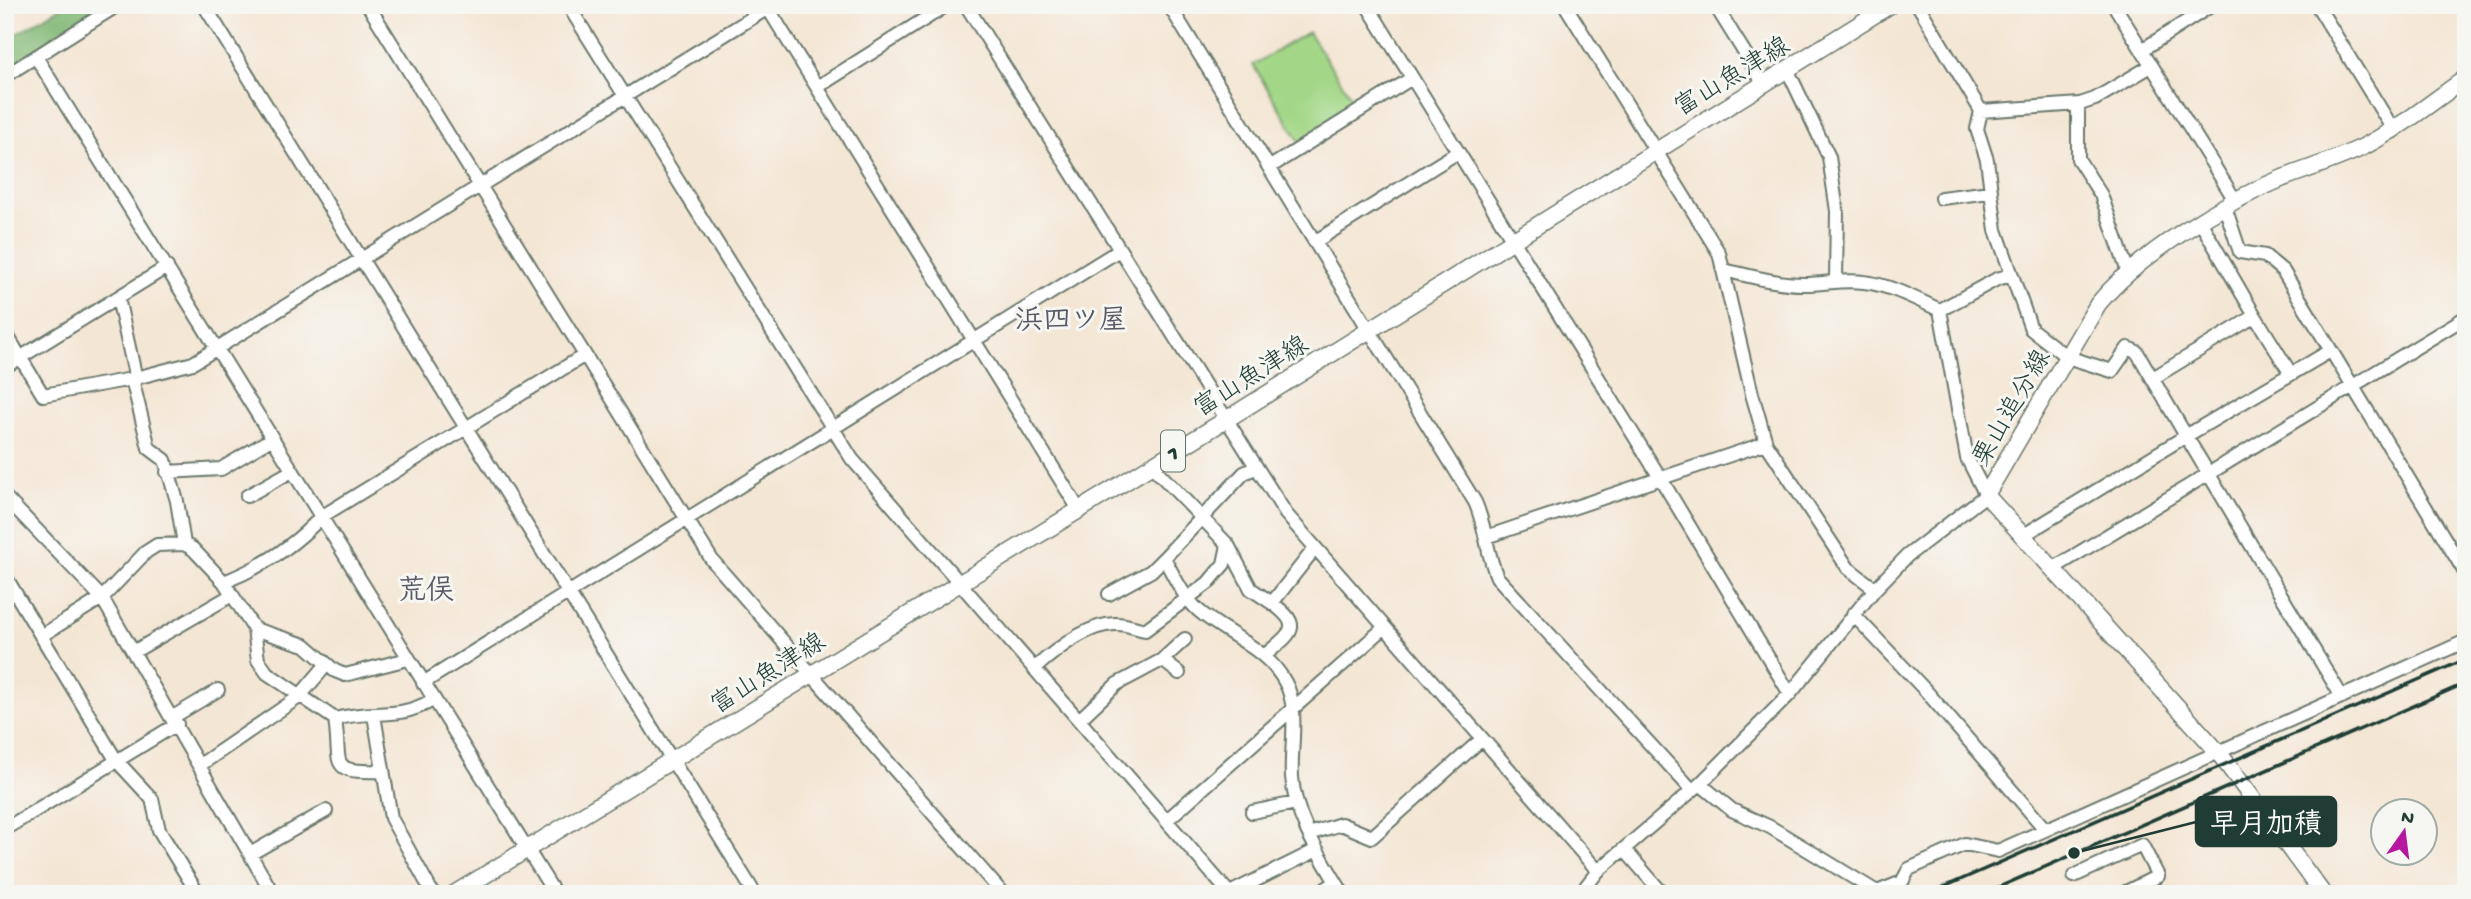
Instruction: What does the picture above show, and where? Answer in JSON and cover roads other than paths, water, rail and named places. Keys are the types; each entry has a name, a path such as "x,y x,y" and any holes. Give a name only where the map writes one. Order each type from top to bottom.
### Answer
{"main road":[{"name":"富山魚津線","path":"454,894 1078,508 1224,421 1890,5"},
{"name":"栗山追分線","path":"2323,894 2297,855 2219,753 1986,495 2098,304 2128,272 2230,204 2362,148 2394,131 2466,78"}],"street":[{"path":"5,76 118,5"},
{"path":"204,5 755,894"},
{"path":"368,5 712,560 1003,894"},
{"path":"568,5 852,459 1229,893 1317,850"},
{"path":"819,86 947,5"},
{"path":"966,5 1224,421 1286,514 1598,871"},
{"path":"1169,5 1475,502 1497,577 1696,787 1732,810 1770,827 1877,892 1902,882 1909,869 1965,844 1998,850 2466,641"},
{"path":"1367,5 1661,479 1790,694"},
{"path":"1565,5 1719,253 1766,443 1848,568 1875,589"},
{"path":"1715,5 1764,84"},
{"path":"1917,5 1981,111 1977,129 1987,160 1996,230 2031,328 2067,357 2112,371 2128,348 2137,352 2343,697"},
{"path":"2115,5 2230,204 2240,252 2265,256 2276,262 2466,574"},
{"path":"2141,50 2212,5"},
{"path":"2317,5 2394,131"},
{"path":"5,332 43,395 176,369 217,350 767,7 819,86 1078,508"},
{"path":"36,57 555,894"},
{"path":"1981,111 2078,104 2095,99 2151,66"},
{"path":"1787,71 1829,157 1837,211 1836,280"},
{"path":"1270,167 1412,79"},
{"path":"2078,104 2078,159 2101,195 2128,272"},
{"path":"1316,241 1458,152"},
{"path":"1941,198 1990,192"},
{"path":"2201,223 2291,374"},
{"path":"423,683 1118,251"},
{"path":"5,367 167,267"},
{"path":"1724,270 1769,281 1804,284 1836,280 1866,282 1905,294 1940,310"},
{"path":"1940,310 1997,279 2011,275"},
{"path":"118,298 149,449 165,460 177,500 184,544"},
{"path":"1580,894 1598,871 1696,787 1790,694 1853,614 1908,556 1986,495 1967,458 1940,310"},
{"path":"2154,378 2255,316"},
{"path":"2054,568 2466,317"},
{"path":"2024,535 2330,351"},
{"path":"224,582 260,568 304,534 321,517 585,355"},
{"path":"167,472 221,469 271,439"},
{"path":"1486,537 1766,443"},
{"path":"1151,465 1228,545 1251,589 1288,615 1293,625 1292,631 1264,656"},
{"path":"1109,594 1151,571 1244,473 1255,468"},
{"path":"247,496 292,471"},
{"path":"5,497 102,598 175,720 273,894"},
{"path":"41,636 102,598 146,552 157,545 184,544 193,549 224,582 254,629 258,660 267,673 299,697 335,719 354,713 374,715 411,712 433,700"},
{"path":"1034,669 1056,649 1083,634 1115,623 1145,630 1208,583 1224,564 1228,545"},
{"path":"1272,603 1315,548"},
{"path":"1164,558 1186,597 1210,620 1264,656 1286,683 1293,711 1292,778 1296,803 1317,850 1343,894"},
{"path":"5,576 116,760 152,799 159,830 198,894"},
{"path":"135,651 232,595"},
{"path":"1853,614 1926,691 2046,829"},
{"path":"1167,820 1384,628"},
{"path":"254,629 304,645 345,675 408,659"},
{"path":"1079,720 1117,684 1162,660 1185,639"},
{"path":"1162,660 1179,673"},
{"path":"200,765 299,697 327,664"},
{"path":"5,829 116,760 218,690"},
{"path":"374,715 394,825 433,894"},
{"path":"335,719 336,756 343,767 351,772 383,771"},
{"path":"1309,834 1341,824 1371,837 1482,739"},
{"path":"1252,812 1296,803"},
{"path":"250,854 326,811"},
{"path":"2074,876 2142,845 2158,876 2122,894"},
{"path":"1624,849 1663,894"},
{"path":"1318,894 1336,882"}],"railway":[{"path":"1928,894 2466,659"},
{"path":"1983,894 2466,683"}],"place":[{"name":"早月加積","path":"2074,853"}],"district":[{"name":"浜四ツ屋","path":"1071,318"},
{"name":"荒俣","path":"426,588"}]}
